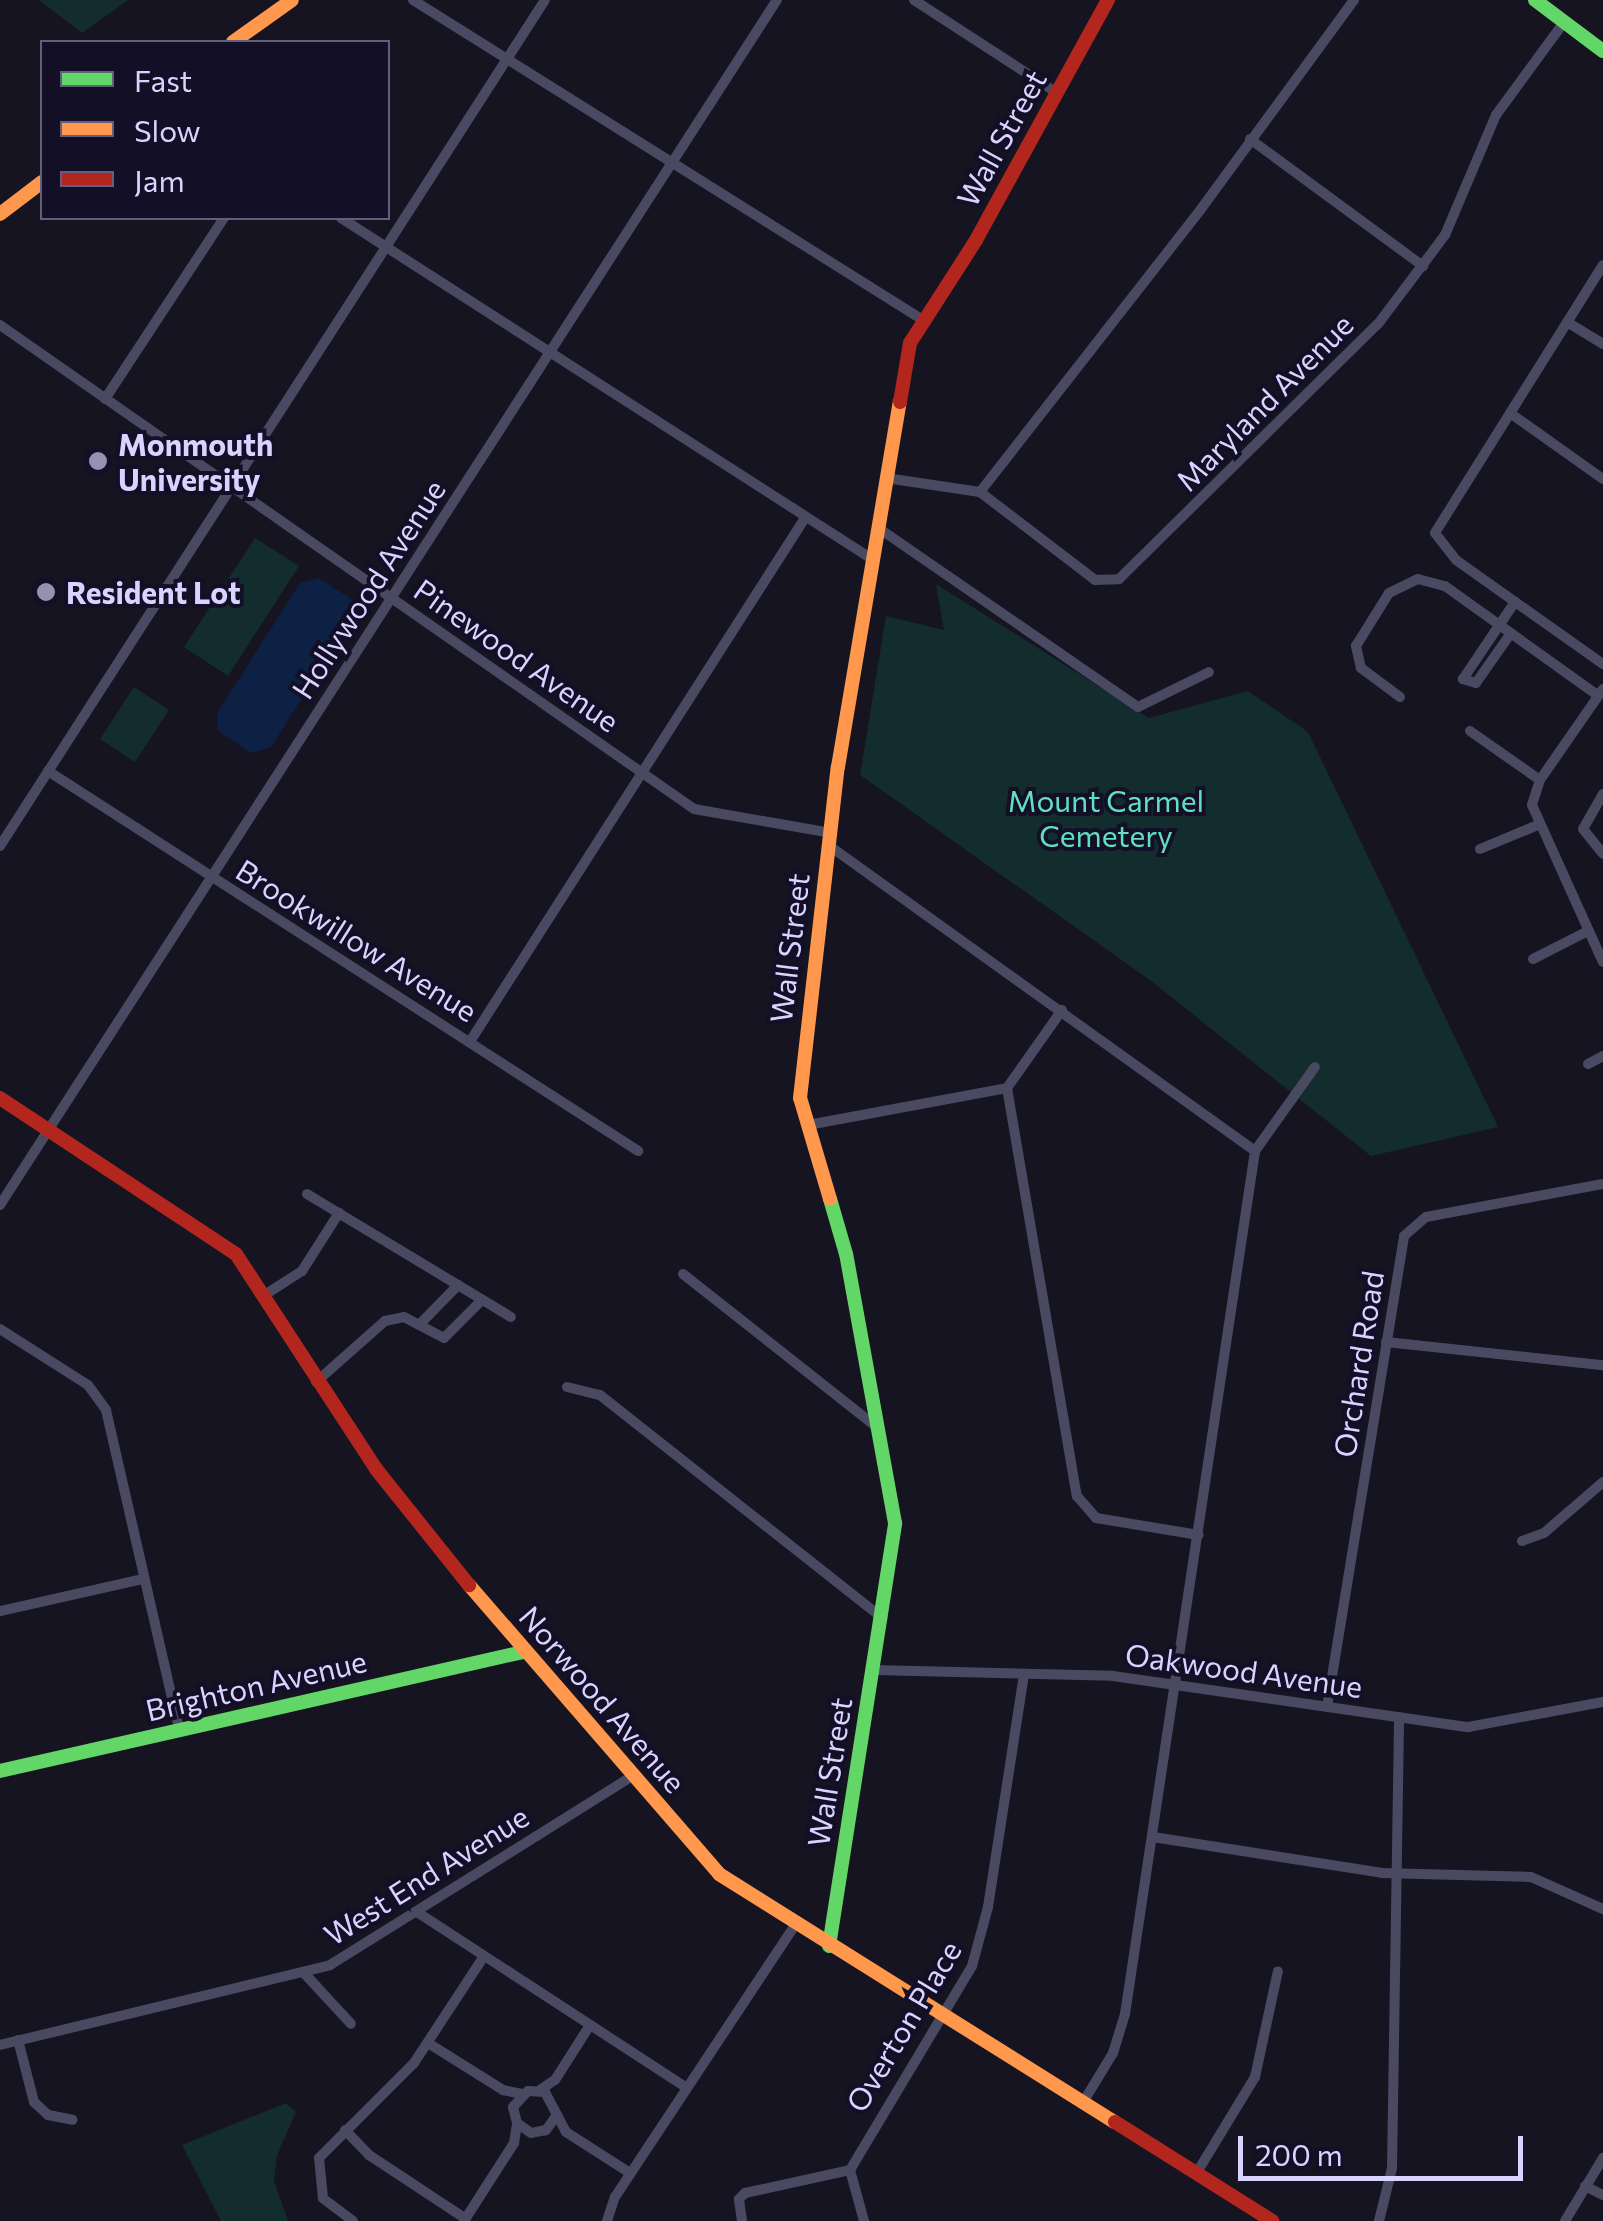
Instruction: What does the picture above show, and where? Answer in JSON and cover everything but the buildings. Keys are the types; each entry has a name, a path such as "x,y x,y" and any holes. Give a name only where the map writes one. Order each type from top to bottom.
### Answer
{"street":[{"path":"236,40 292,0"},
{"path":"413,0 923,320"},
{"path":"0,846 545,0"},
{"name":"Hollywood Avenue","path":"0,1204 777,0"},
{"path":"914,0 1058,93"},
{"name":"Wall Street","path":"830,1946 895,1523 846,1254 808,1125 801,1069 831,840 877,526 910,343 1058,93 1108,0"},
{"path":"980,492 1354,0"},
{"path":"1535,0 1603,52"},
{"name":"Maryland Avenue","path":"886,478 980,492 1090,577 1111,583 1372,332 1456,215 1496,114 1564,22"},
{"path":"1250,138 1423,266"},
{"path":"0,214 40,184"},
{"path":"105,399 223,220"},
{"path":"344,220 872,560"},
{"path":"1603,266 1436,538 1515,602 1603,664"},
{"path":"1567,322 1603,344"},
{"name":"Pinewood Avenue","path":"0,325 641,772 710,816 831,840"},
{"path":"1510,413 1603,479"},
{"path":"471,1040 805,518"},
{"path":"877,526 1140,708 1209,672"},
{"path":"1400,696 1365,672 1356,654 1363,630 1395,588 1418,579 1437,582 1600,692 1540,780 1532,806 1603,962"},
{"path":"1511,633 1476,683 1463,679 1515,602"},
{"path":"1470,731 1540,780"},
{"name":"Brookwillow Avenue","path":"48,771 638,1151"},
{"path":"1603,794 1586,818 1584,835 1603,854"},
{"path":"1480,850 1538,825"},
{"path":"831,840 1256,1151"},
{"path":"1533,959 1588,931"},
{"path":"808,1125 1006,1088 1062,1010"},
{"path":"1588,1064 1603,1056"},
{"path":"1082,2104 1121,2031 1256,1151 1315,1067"},
{"path":"1006,1088 1078,1500 1096,1518 1199,1536"},
{"name":"Norwood Avenue","path":"0,1098 227,1245 376,1469 523,1652 719,1874 795,1926 1272,2221"},
{"name":"Orchard Road","path":"1327,1707 1402,1242 1418,1220 1603,1184"},
{"path":"308,1194 511,1317"},
{"path":"263,1296 302,1271 339,1213"},
{"path":"683,1274 879,1429"},
{"path":"419,1326 458,1285"},
{"path":"316,1382 385,1321 400,1316 444,1338 482,1300"},
{"path":"0,1329 81,1380 102,1403 179,1730"},
{"path":"1386,1342 1603,1365"},
{"path":"567,1387 600,1395 882,1618"},
{"path":"1522,1541 1544,1533 1603,1482"},
{"path":"0,1611 143,1579"},
{"name":"Brighton Avenue","path":"0,1771 523,1652"},
{"name":"Oakwood Avenue","path":"874,1670 1177,1684 1476,1727 1603,1702"},
{"name":"Overton Place","path":"850,2170 981,1944 1024,1674"},
{"path":"1379,2221 1392,2168 1398,1717"},
{"name":"West End Avenue","path":"0,2045 304,1973 345,1958 632,1776"},
{"path":"1153,1838 1396,1874 1531,1877 1603,1909"},
{"path":"418,1912 687,2088"},
{"path":"607,2221 630,2173 795,1926"},
{"path":"353,2221 323,2198 319,2158 428,2043 484,1956"},
{"path":"1196,2174 1256,2077 1278,1971"},
{"path":"304,1973 351,2024"},
{"path":"428,2043 503,2090 522,2094 540,2090 555,2080 590,2025"},
{"path":"18,2040 34,2102 48,2115 73,2120"},
{"path":"555,2080 556,2115 566,2132 630,2173"},
{"path":"345,2130 369,2155 465,2220 514,2143 513,2108 503,2090"},
{"path":"540,2090 553,2099"},
{"path":"513,2108 522,2094"},
{"path":"546,2130 556,2115"},
{"path":"516,2123 531,2133"},
{"path":"514,2143 531,2133 566,2132"},
{"path":"1565,2221 1603,2158"},
{"path":"742,2221 740,2196 850,2170 864,2221"},
{"path":"1586,2186 1603,2195"}],"green space":[{"path":"39,0 128,0 82,33"},
{"path":"255,538 299,566 228,676 184,647"},
{"name":"Mount Carmel Cemetery","path":"936,584 1149,718 1248,691 1308,732 1498,1127 1371,1156 1150,980 860,775 886,616 944,630"},
{"path":"134,687 169,710 135,762 100,739"},
{"path":"286,2103 296,2112 277,2155 274,2181 288,2221 221,2221 182,2145"}],"water":[{"path":"319,578 351,599 357,611 271,747 251,753 217,730 218,712 300,583"}],"traffic: fast":[{"path":"1535,0 1603,51"},
{"path":"829,1946 895,1523 846,1254 830,1199"},
{"path":"0,1771 523,1652"}],"traffic: slow":[{"path":"236,40 292,0"},
{"path":"0,214 40,184"},
{"path":"830,1199 800,1098 838,767 900,402"},
{"path":"469,1585 719,1874 1115,2122"}],"traffic: jam":[{"path":"900,402 910,343 976,240 1108,0"},
{"path":"0,1098 236,1254 376,1469 469,1585"},
{"path":"1115,2122 1272,2221"}],"place":[{"name":"Monmouth University","path":"98,461"},
{"name":"Resident Lot","path":"46,592"}]}
